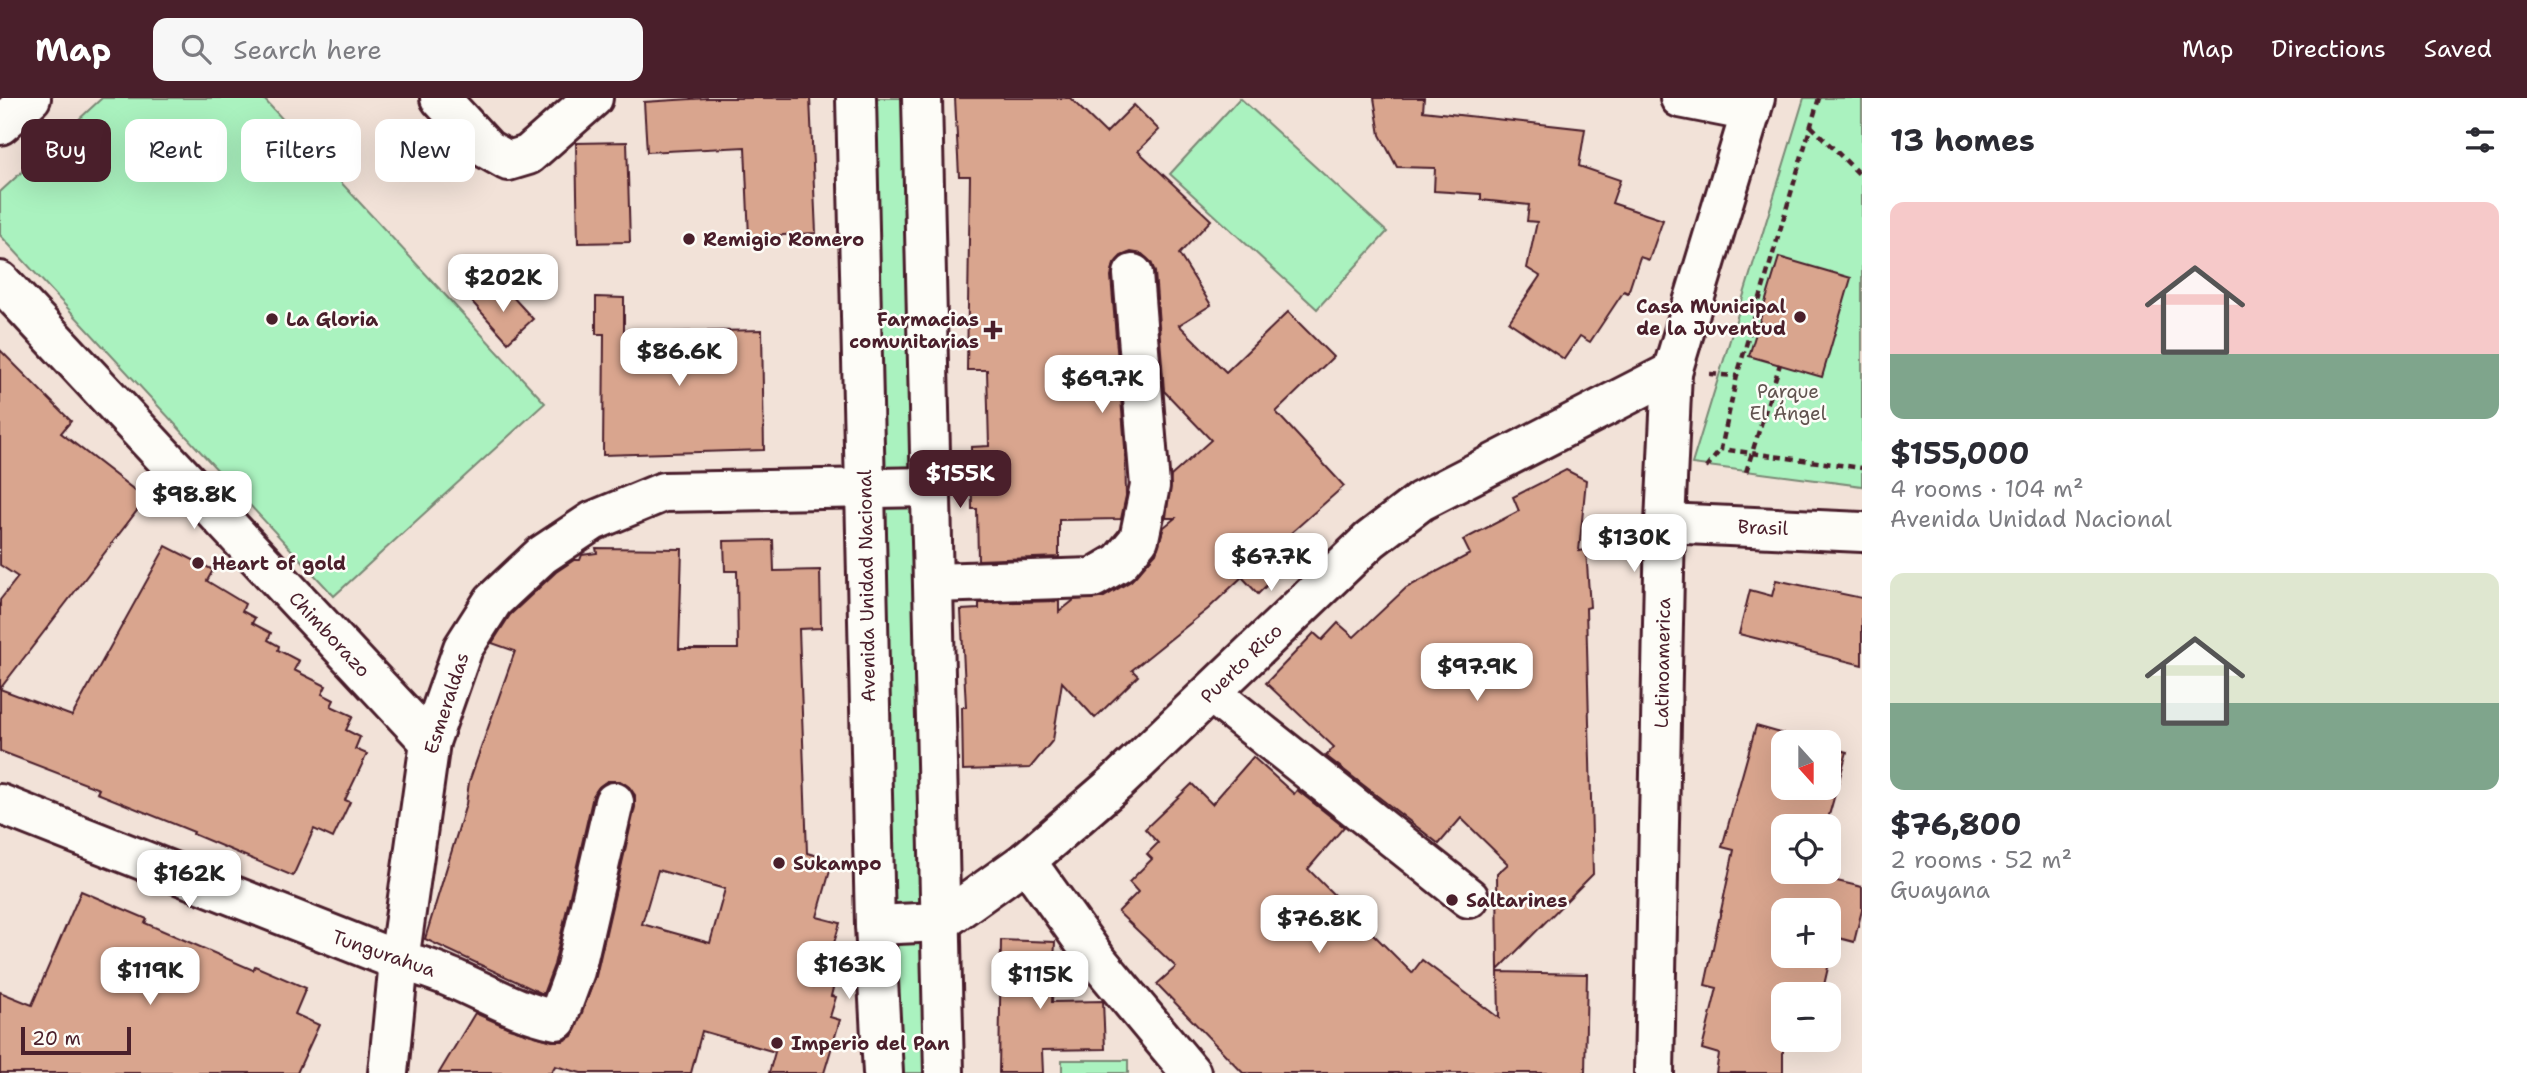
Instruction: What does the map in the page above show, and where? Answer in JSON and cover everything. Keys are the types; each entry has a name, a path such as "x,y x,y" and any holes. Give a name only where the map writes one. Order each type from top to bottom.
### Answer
{"street":[{"path":"0,125 31,98"},
{"path":"440,98 486,149 508,161 528,155 593,98"},
{"name":"Avenida Unidad Nacional","path":"856,98 875,925 883,1073"},
{"path":"922,98 944,1073"},
{"path":"1680,98 1753,105"},
{"name":"Latinoamerica","path":"1654,1073 1665,523 1672,372 1753,105"},
{"path":"933,583 1093,578 1120,562 1139,539 1150,486 1133,274"},
{"name":"Chimborazo","path":"0,281 430,742"},
{"name":"Puerto Rico","path":"940,922 1026,861 1116,783 1370,540 1421,501 1672,372"},
{"name":"Esmeraldas","path":"388,1073 399,961 430,742 463,648 493,601 542,555 593,521 663,492 930,487"},
{"name":"Brasil","path":"1665,523 1862,532"},
{"path":"1210,692 1469,898"},
{"name":"Tungurahua","path":"0,804 399,961 422,965 471,985 534,1016 556,1020 575,971 614,802"},
{"path":"1026,861 1097,960 1191,1073"},
{"path":"875,925 940,922"}],"path":[{"path":"1819,98 1737,376 1721,449 1862,468"},
{"path":"1811,126 1862,177"},
{"path":"1746,472 1780,364"}],"green space":[{"name":"La Gloria","path":"102,98 263,98 282,119 241,119 241,182 341,182 545,403 334,596 0,235 0,192 21,173 21,182 111,182 111,119 79,119"},
{"path":"856,98 922,98 930,487 864,489"},
{"path":"1240,98 1387,232 1317,309 1170,174"},
{"name":"Parque El Ángel","path":"1804,98 1862,98 1862,486 1692,464"},
{"path":"924,490 934,918 880,919 868,495"},
{"path":"934,927 934,1073 890,1073 881,929"},
{"path":"1062,1060 1128,1060 1128,1073 1062,1073"}],"building":[{"path":"707,98 810,98 816,233 749,237 745,147 647,152 644,102"},
{"path":"955,98 1070,98 1106,133 1134,105 1159,130 1138,151 1211,220 1179,254 1211,305 1179,325 1226,372 1288,312 1333,357 1276,412 1344,486 1264,557 1279,573 1258,594 1242,577 1208,609 1132,670 1138,676 1095,718 1062,682 1053,740 1030,768 963,770 962,707 966,707 961,610 979,609 979,603 1059,601 1059,612 1074,600 1104,597 1131,581 1156,553 1164,527 1175,518 1166,518 1171,476 1211,440 1164,391 1155,272 1151,262 1142,254 1131,252 1121,256 1114,264 1111,276 1125,447 1126,496 1121,519 1059,520 1059,557 978,560 977,509 972,509 971,447 989,446 987,370 967,370 970,176 959,176"},
{"path":"1374,98 1424,98 1423,111 1585,129 1579,166 1620,180 1612,203 1663,220 1649,260 1640,257 1628,293 1624,291 1590,342 1580,336 1564,359 1509,322 1540,276 1527,268 1537,222 1527,221 1529,205 1481,200 1481,194 1434,191 1435,168 1397,167 1380,135"},
{"path":"627,142 630,242 578,243 576,143"},
{"name":"Casa Municipal de la Juventud","path":"1779,257 1851,278 1822,377 1749,356"},
{"path":"466,295 512,296 533,319 508,342"},
{"path":"596,297 624,298 624,333 762,330 764,450 603,455 604,334 596,334"},
{"path":"0,350 71,421 61,433 146,499 0,689 0,600 18,577 0,565"},
{"path":"1566,470 1586,480 1579,551 1586,550 1590,607 1586,608 1593,874 1498,970 1497,874 1508,864 1461,818 1439,844 1326,756 1334,747 1266,683 1314,633 1322,640 1338,623 1354,637 1406,588 1470,554 1463,540 1519,511 1513,497"},
{"path":"773,540 774,571 820,570 821,628 799,629 807,853 833,860 817,917 840,923 825,973 836,976 831,996 836,997 830,1017 840,1020 824,1073 769,1073 775,1052 702,1031 691,1073 581,1073 555,1066 551,1073 439,1073 475,1013 509,1028 552,1041 563,1041 572,1036 596,976 635,807 635,795 620,781 607,781 593,796 554,965 543,994 425,939 466,804 469,782 515,651 492,643 510,615 556,572 574,560 580,560 582,555 597,553 596,548 682,549 679,649 738,649 737,571 725,571 724,541","holes":["658,870 725,889 710,943 642,924"]},
{"path":"166,546 213,570 207,581 245,604 242,611 255,618 252,623 271,633 268,640 279,646 278,650 299,661 294,670 326,686 322,694 334,700 331,706 353,716 346,730 360,737 355,749 367,754 345,800 350,802 333,838 314,829 293,876 97,793 99,789 0,751 0,689 72,716"},
{"path":"1776,580 1862,598 1862,665 1739,634 1750,590 1772,596"},
{"path":"1756,726 1771,730 1771,800 1833,800 1829,814 1771,814 1771,884 1841,882 1862,887 1862,910 1854,942 1841,939 1841,898 1771,898 1771,968 1828,968 1825,982 1771,982 1771,1052 1783,1052 1783,1073 1716,1073 1719,1054 1702,1049 1717,988 1705,985 1734,850 1722,847"},
{"path":"1841,750 1847,752 1841,773"},
{"path":"1253,757 1294,794 1297,790 1344,827 1308,869 1412,973 1422,960 1499,1018 1498,972 1587,974 1585,1073 1243,1073 1157,984 1176,967 1118,912 1138,892 1129,882 1152,859 1147,854 1158,843 1145,829 1192,784 1212,804"},
{"path":"81,891 147,919 145,923 253,970 255,966 306,988 295,1014 319,1025 297,1073 0,1073 0,992 32,1005"},
{"path":"1001,940 1055,942 1052,1002 1103,1001 1105,1049 1042,1050 1043,1073 999,1073"}],"place":[{"name":"Remigio Romero","path":"689,239"},
{"name":"Casa Municipal de la Juventud","path":"1800,317"},
{"name":"La Gloria","path":"272,319"},
{"name":"Farmacias comunitarias","path":"993,330"},
{"name":"Heart of gold","path":"198,563"},
{"name":"Sukampo","path":"779,863"},
{"name":"Saltarines","path":"1452,900"},
{"name":"Imperio del Pan","path":"777,1043"}]}
